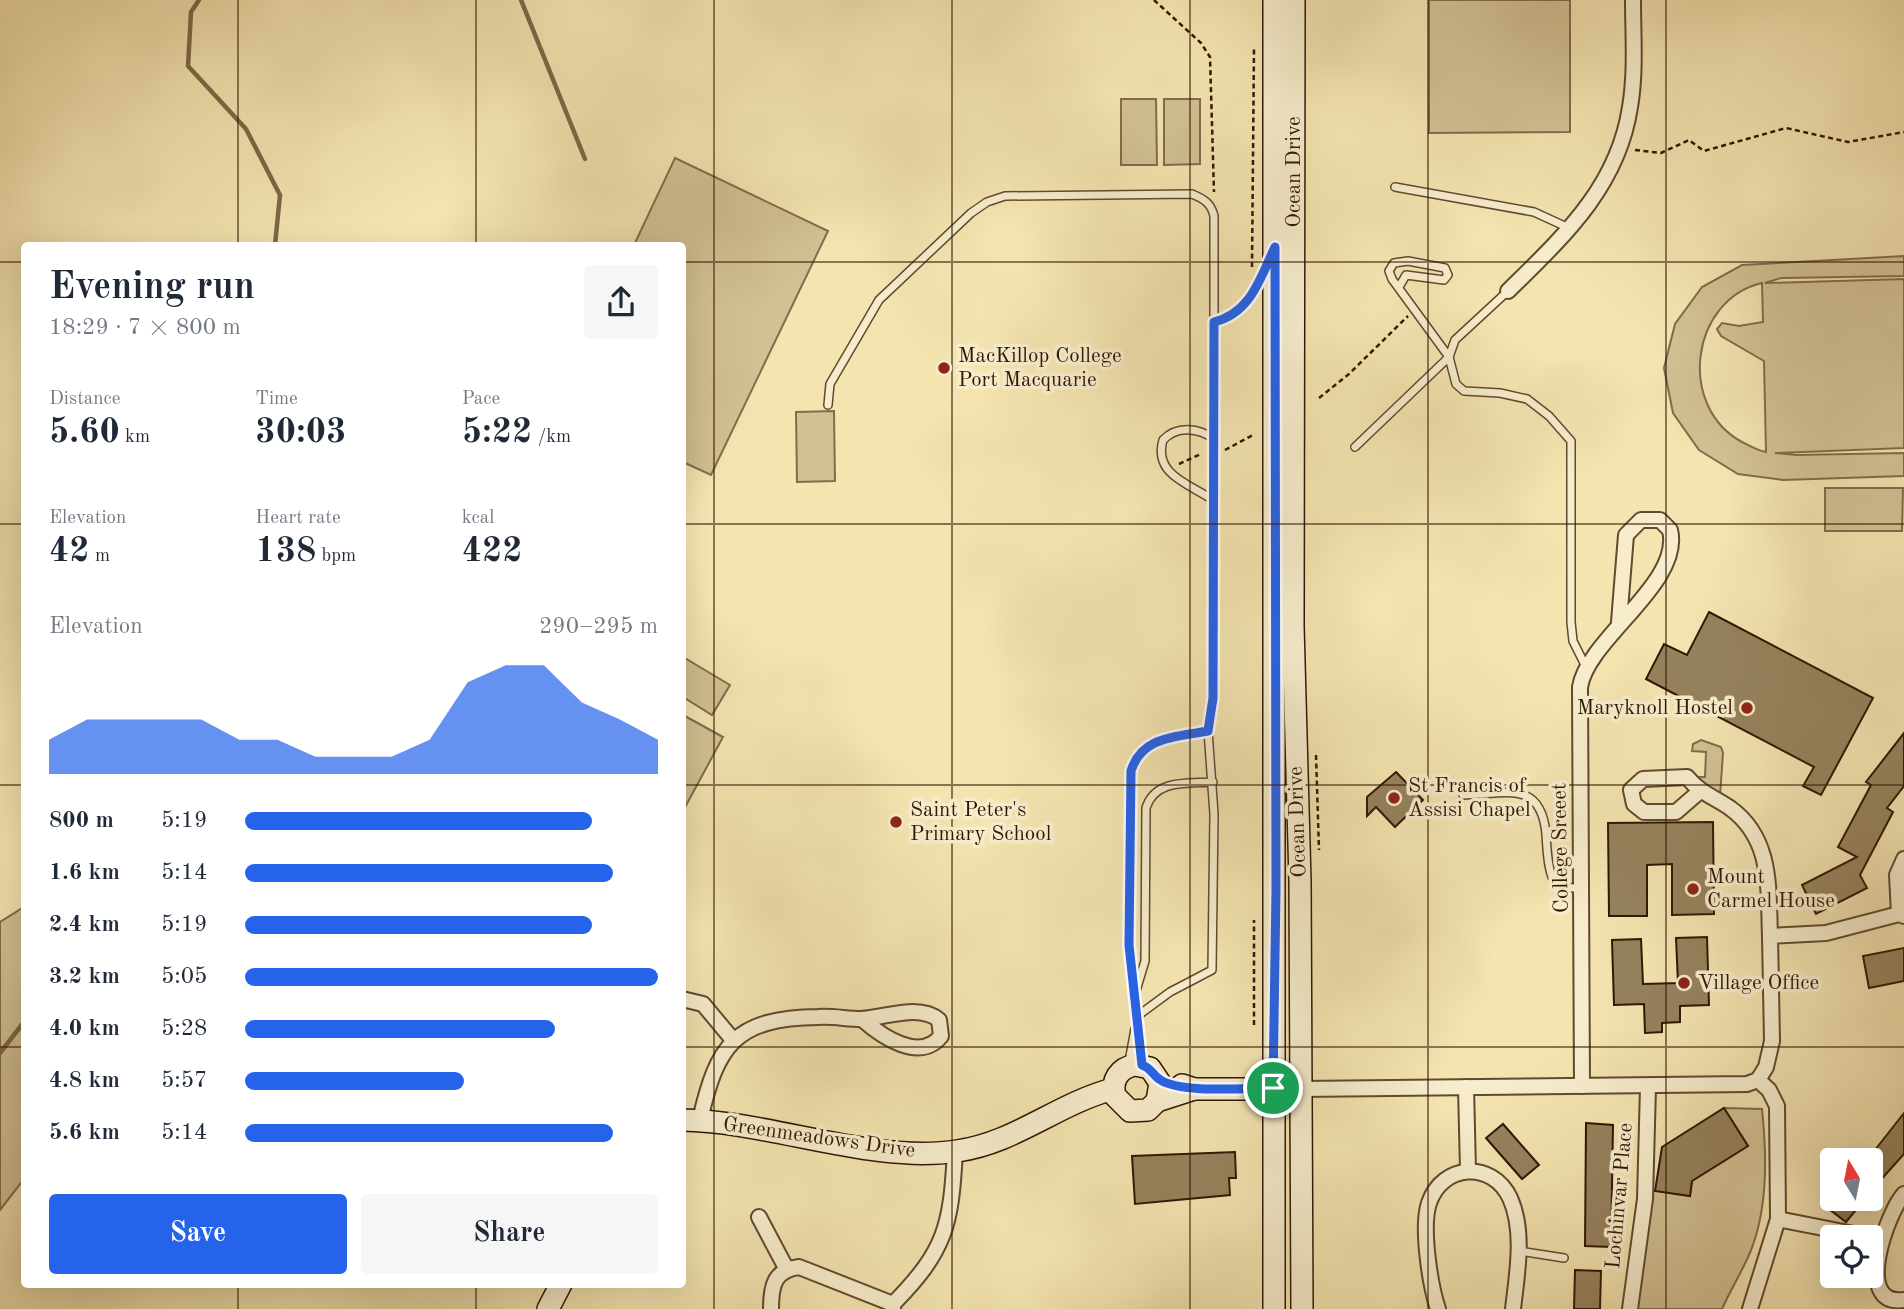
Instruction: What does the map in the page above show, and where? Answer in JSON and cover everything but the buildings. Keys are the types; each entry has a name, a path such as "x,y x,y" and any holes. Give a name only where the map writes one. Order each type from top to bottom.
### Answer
{"main road":[{"name":"Ocean Drive","path":"1274,0 1274,1309"},
{"name":"Ocean Drive","path":"1294,0 1293,626 1302,1309"},
{"name":"Greenmeadows Drive","path":"1143,1070 1194,1089"},
{"path":"1116,1096 1117,1075 1143,1070 1161,1087 1157,1101"},
{"name":"Greenmeadows Drive","path":"692,1120 867,1147 926,1153 955,1152 1007,1139 1034,1124 1046,1125 1116,1096 1136,1112 1148,1110 1157,1101 1194,1089 1301,1089"},
{"path":"548,1309 559,1288"}],"street":[{"path":"1508,291 1571,229 1601,189 1621,148 1631,104 1633,0"},
{"path":"1640,520 1660,520 1670,530 1671,554 1631,615 1619,622 1626,536 1640,520"},
{"name":"College Sreeet","path":"1582,1086 1581,680 1619,622"},
{"path":"1301,1089 1735,1086 1758,1080 1766,1067 1772,1041 1765,853 1743,819 1731,809 1699,792 1687,777 1643,779 1632,790 1634,804 1644,812 1676,812 1699,792"},
{"path":"1770,936 1826,933 1902,915 1896,875 1904,859"},
{"path":"686,1000 703,1004 733,1040"},
{"path":"692,1120 710,1075 733,1040 761,1026 786,1019 862,1019 924,1012 940,1020 941,1036 935,1044 924,1048 904,1045 886,1037 862,1019"},
{"path":"1750,1309 1778,1219 1777,1106 1769,1090 1758,1080"},
{"path":"1466,1087 1468,1171"},
{"name":"Lochinvar Place","path":"1630,1309 1645,1199 1648,1087"},
{"path":"786,1268 809,1269 893,1307 921,1275 946,1231 953,1197 955,1152"},
{"path":"1438,1309 1429,1255 1428,1206 1443,1181 1456,1173 1468,1171 1493,1177 1503,1186 1515,1215 1518,1251 1513,1309"},
{"path":"1883,1225 1904,1194"},
{"path":"759,1217 786,1268"},
{"path":"1778,1219 1820,1227"},
{"path":"771,1309 773,1283 786,1268"},
{"path":"1879,1288 1888,1298 1904,1300"}],"lane":[{"path":"1395,187 1534,212 1571,229"},
{"path":"828,405 830,384 878,300 987,202 1005,196 1039,194 1192,194 1207,202 1214,216 1213,698 1208,731 1213,782 1212,970 1170,992 1136,1021"},
{"path":"1214,322 1236,314 1251,298 1275,247"},
{"path":"1399,287 1406,275 1444,280 1447,271 1435,264 1394,263 1388,271 1399,287 1449,357 1456,384 1464,391 1500,393 1527,399 1549,416 1571,441 1571,622 1576,652 1587,670"},
{"path":"1356,447 1449,357 1455,340 1508,291"},
{"path":"1213,500 1172,476 1162,461 1160,450 1163,440 1177,431 1204,432 1214,439"},
{"path":"1143,1070 1129,945 1131,771 1135,759 1152,742 1208,731"},
{"path":"1134,998 1145,961 1146,808 1150,795 1165,786 1213,782"},
{"path":"1463,795 1521,794 1536,800 1544,812 1552,877 1565,887 1583,889"},
{"path":"1136,1021 1143,1070"},
{"path":"1518,1251 1564,1258"}],"path":[{"path":"1154,0 1201,43 1213,65 1214,216"},
{"path":"1253,244 1255,37"},
{"path":"1621,148 1661,153 1689,140 1704,150 1786,128 1848,142 1904,132"},
{"path":"1319,398 1349,374 1415,309"}],"shaded area":[{"path":"1429,0 1570,0 1570,132 1429,133"},
{"path":"1121,99 1156,99 1157,165 1121,165"},
{"path":"1164,99 1200,99 1200,164 1164,165"},
{"path":"675,158 828,231 711,475 686,463 686,242 635,242"},
{"path":"1904,256 1904,276 1781,278 1765,283 1904,279 1904,448 1775,453 1904,453 1904,476 1783,480 1738,474 1699,450 1673,413 1664,368 1675,324 1702,287 1742,265","holes":["1762,283 1763,322 1739,326 1722,323 1717,329 1721,336 1764,361 1766,452 1742,442 1721,426 1708,405 1701,381 1701,356 1707,332 1719,310 1738,293"]},
{"path":"834,411 835,481 797,482 796,412"},
{"path":"1825,488 1903,488 1902,531 1825,531"},
{"path":"686,659 730,685 712,715 686,699"},
{"path":"686,717 723,737 686,805"},
{"path":"1701,740 1721,747 1723,753 1720,796 1690,777 1705,777 1706,752 1692,751 1693,744"},
{"path":"21,909 21,1183 0,1210 0,922"},
{"path":"1724,1108 1762,1109 1765,1146 1763,1202 1749,1255 1722,1309 1631,1309 1651,1190 1690,1196 1692,1181 1748,1146"}],"waterway":[{"path":"199,0 191,12 188,66 246,129 280,195 275,242"},
{"path":"521,0 585,159"},
{"path":"0,1053 21,1026"}],"place":[{"name":"MacKillop College Port Macquarie","path":"944,368"},
{"name":"Maryknoll Hostel","path":"1747,708"},
{"name":"St Francis of Assisi Chapel","path":"1394,798"},
{"name":"Saint Peter's Primary School","path":"896,822"},
{"name":"Mount Carmel House","path":"1693,889"},
{"name":"Village Office","path":"1684,983"}],"route":[{"path":"1275,247 1276,890 1273,1088 1194,1089 1159,1079 1154,1071 1142,1065 1129,945 1129,802 1131,771 1142,748 1152,742 1208,731 1213,708 1214,322 1236,314 1251,298 1275,247"}]}
